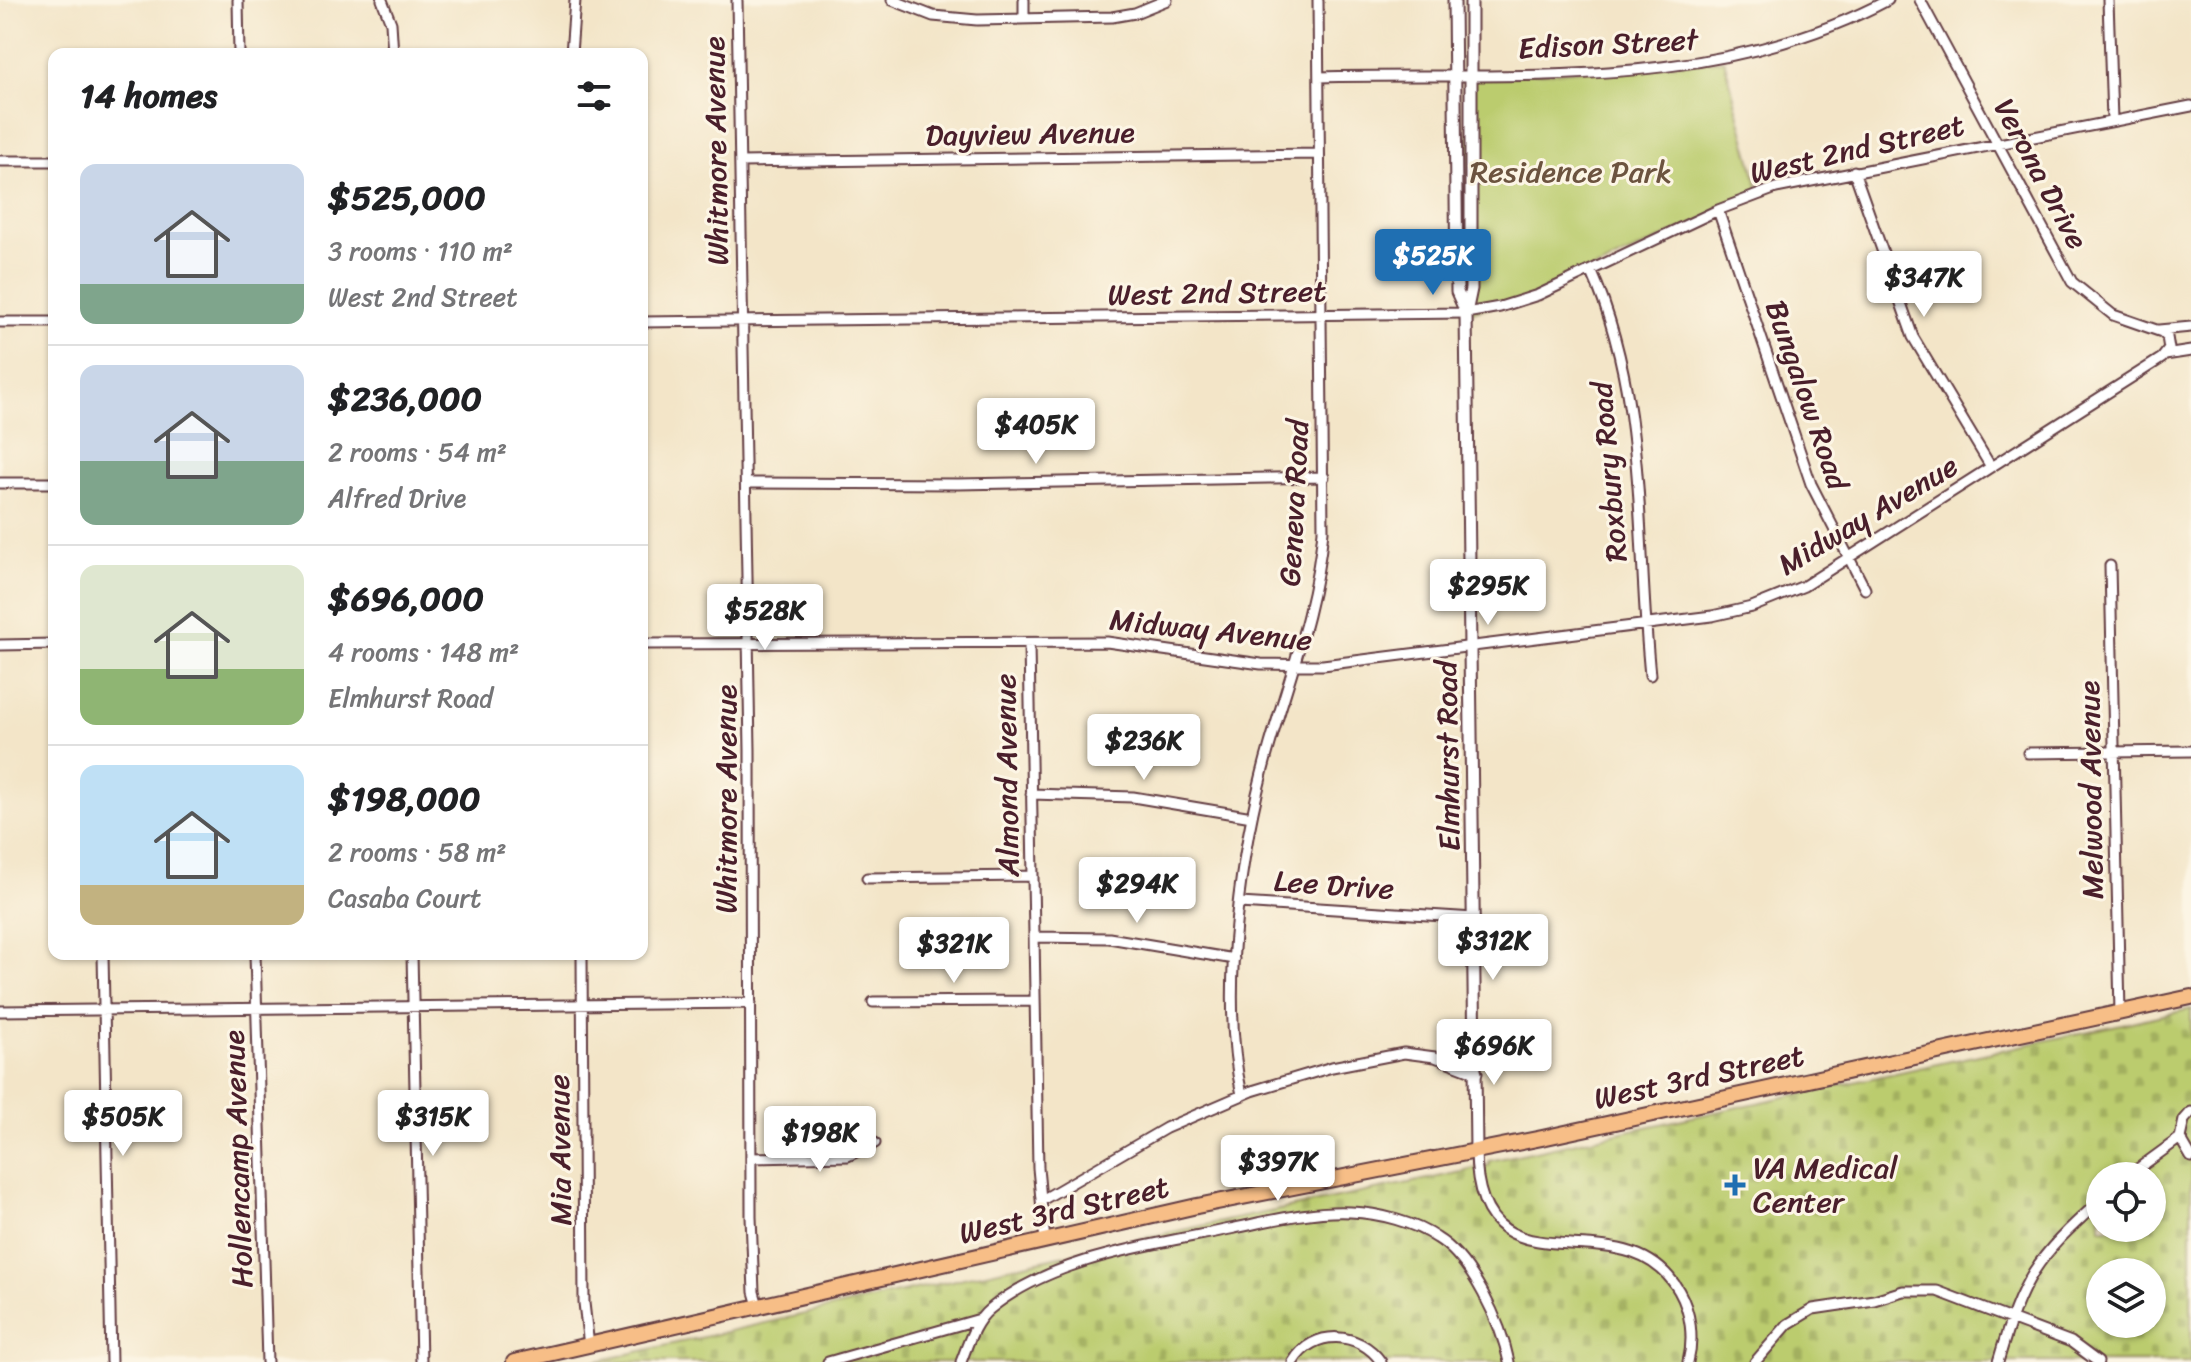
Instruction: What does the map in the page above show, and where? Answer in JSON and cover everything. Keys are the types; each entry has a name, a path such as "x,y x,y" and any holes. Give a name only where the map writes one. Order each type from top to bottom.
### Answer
{"main road":[{"name":"West 3rd Street","path":"514,1362 759,1309 1212,1203 1476,1151 2191,997"}],"street":[{"path":"238,0 239,48"},
{"path":"382,0 391,23 393,48"},
{"path":"571,48 575,0"},
{"name":"Whitmore Avenue","path":"737,0 747,483 754,1292 759,1309"},
{"path":"892,0 944,18 1112,17 1135,13 1167,0"},
{"path":"1024,0 1024,18"},
{"name":"Geneva Road","path":"1242,1095 1235,1027 1234,959 1252,817 1270,742 1296,665 1318,579 1324,477 1318,0"},
{"name":"Elmhurst Road","path":"1454,0 1457,292 1466,313"},
{"name":"Elmhurst Road","path":"1471,0 1471,289 1466,313 1476,1151"},
{"name":"Edison Street","path":"1319,77 1650,70 1724,60 1820,31 1888,0"},
{"name":"Verona Drive","path":"1920,0 2072,282 2113,315 2159,330 2191,327"},
{"path":"2108,0 2112,120"},
{"name":"West 2nd Street","path":"648,322 1466,313 1514,304 1718,210 1776,188 1995,142 2191,106"},
{"name":"Dayview Avenue","path":"741,162 1319,154"},
{"path":"0,161 48,161"},
{"path":"1854,171 1913,337 1991,467"},
{"name":"Bungalow Road","path":"1718,210 1811,484 1865,589"},
{"name":"Roxbury Road","path":"1591,270 1618,341 1629,394 1650,675"},
{"path":"0,322 48,322"},
{"name":"Verona Drive","path":"2159,330 2169,341 2165,355"},
{"path":"2165,355 2191,351"},
{"name":"Midway Avenue","path":"648,644 1127,643 1261,664 1296,665 1360,662 1471,648 1752,607 1804,586 1848,560 2165,355"},
{"path":"747,483 958,484 1324,477"},
{"path":"0,483 48,483"},
{"name":"Melwood Avenue","path":"2110,566 2120,1013"},
{"path":"0,645 48,644"},
{"name":"Almond Avenue","path":"1029,644 1035,1001 1045,1241"},
{"path":"2028,753 2191,751"},
{"path":"1031,794 1133,797 1252,817"},
{"path":"867,878 1033,876"},
{"name":"Lee Drive","path":"1240,903 1474,918"},
{"path":"1034,937 1109,938 1234,959"},
{"path":"103,960 111,1362"},
{"name":"Hollencamp Avenue","path":"255,960 267,1362"},
{"path":"412,960 421,1362"},
{"name":"Mia Avenue","path":"582,960 584,1303 589,1346"},
{"path":"873,1002 1035,1001"},
{"path":"0,1011 751,1003"},
{"path":"1042,1200 1135,1144 1242,1095 1332,1067 1394,1054 1425,1055 1477,1073"},
{"path":"2147,1162 2180,1138 2184,1120 2191,1112"},
{"path":"2180,1138 2191,1157"},
{"path":"752,1158 848,1156 875,1143"},
{"path":"1476,1151 1486,1208 1499,1226 1512,1236 1533,1242 1617,1247 1633,1252 1662,1269 1676,1286 1688,1311 1691,1339 1688,1362"},
{"path":"828,1362 980,1319 1011,1295 1074,1266 1275,1220 1351,1212 1374,1215 1418,1229 1450,1247 1487,1302 1509,1362"},
{"path":"1998,1362 2023,1285 2045,1252 2086,1214"},
{"path":"1755,1362 1781,1330 1803,1314 1821,1306 1874,1300 1903,1291 1937,1291 2071,1342 2098,1362"},
{"path":"961,1362 980,1319"},
{"path":"1293,1362 1310,1344 1336,1337 1363,1344 1381,1362"}],"green space":[{"name":"Residence Park","path":"1724,60 1760,194 1538,295 1466,313 1470,73 1540,73"},
{"name":"VA Medical Center","path":"2191,1009 2191,1362 593,1362 1105,1246 1490,1165 1489,1161"}],"place":[{"name":"VA Medical Center","path":"1735,1185"}]}
